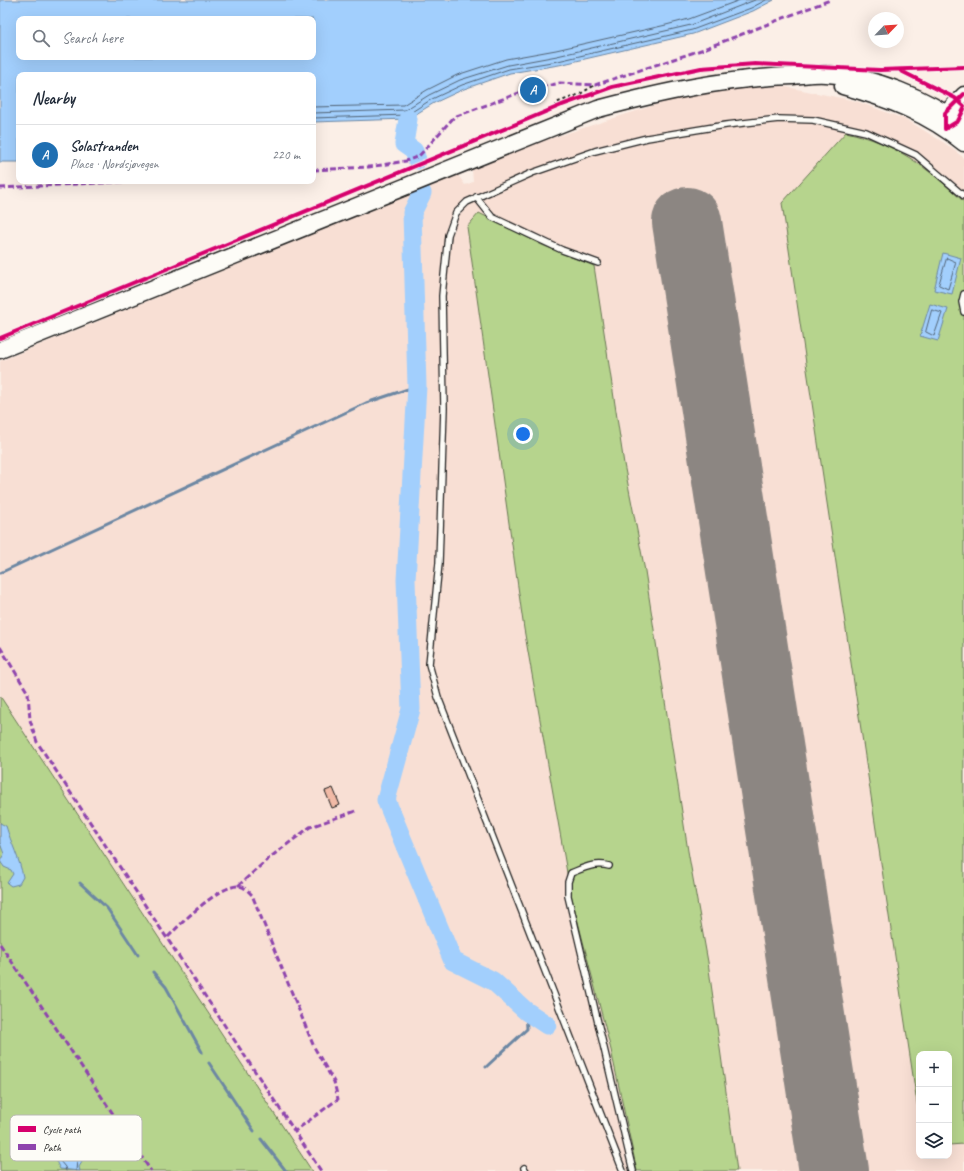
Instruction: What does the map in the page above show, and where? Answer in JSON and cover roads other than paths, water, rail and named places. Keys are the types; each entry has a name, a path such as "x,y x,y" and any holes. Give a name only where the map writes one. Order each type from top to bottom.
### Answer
{"main road":[{"path":"0,350 598,109 652,94 709,83 768,77 800,76 881,98 915,112 955,120 964,143"}],"street":[{"path":"955,120 964,94"}],"lane":[{"path":"624,1171 438,697 429,664 439,563 444,408 442,296 448,235 456,213 467,202 532,173 595,152 654,137 726,125 779,119 813,120 866,132 916,155 964,196"},
{"path":"476,198 492,217 562,250 598,263"},
{"path":"964,294 962,302 964,312"},
{"path":"609,866 602,864 588,866 571,873 568,882 568,896 633,1171"}],"water":[{"path":"0,0 774,0 753,11 693,34 559,65 510,73 464,89 434,103 408,119 316,122 316,72 16,72 16,162 0,162"},
{"path":"943,253 961,258 952,294 934,290"},
{"path":"930,304 948,309 938,341 920,336"},
{"path":"0,823 6,826 20,864 23,877 19,884 11,886 7,883 13,874 11,870 4,867 0,861 4,854 0,843"},
{"path":"56,1161 82,1162 79,1167 80,1171 60,1169"}],"waterway":[{"path":"408,119 404,144 414,151 417,160"},
{"path":"422,193 412,213 417,386 406,580 411,709 386,800 453,961 493,981 526,1011 547,1025"},
{"path":"0,573 366,403 417,386"},
{"path":"80,883 107,908 138,955"},
{"path":"153,972 166,987 202,1052"},
{"path":"486,1067 527,1029 526,1011"},
{"path":"209,1063 254,1131"},
{"path":"261,1139 286,1171"}],"place":[{"name":"Solastranden","path":"533,90"}]}
